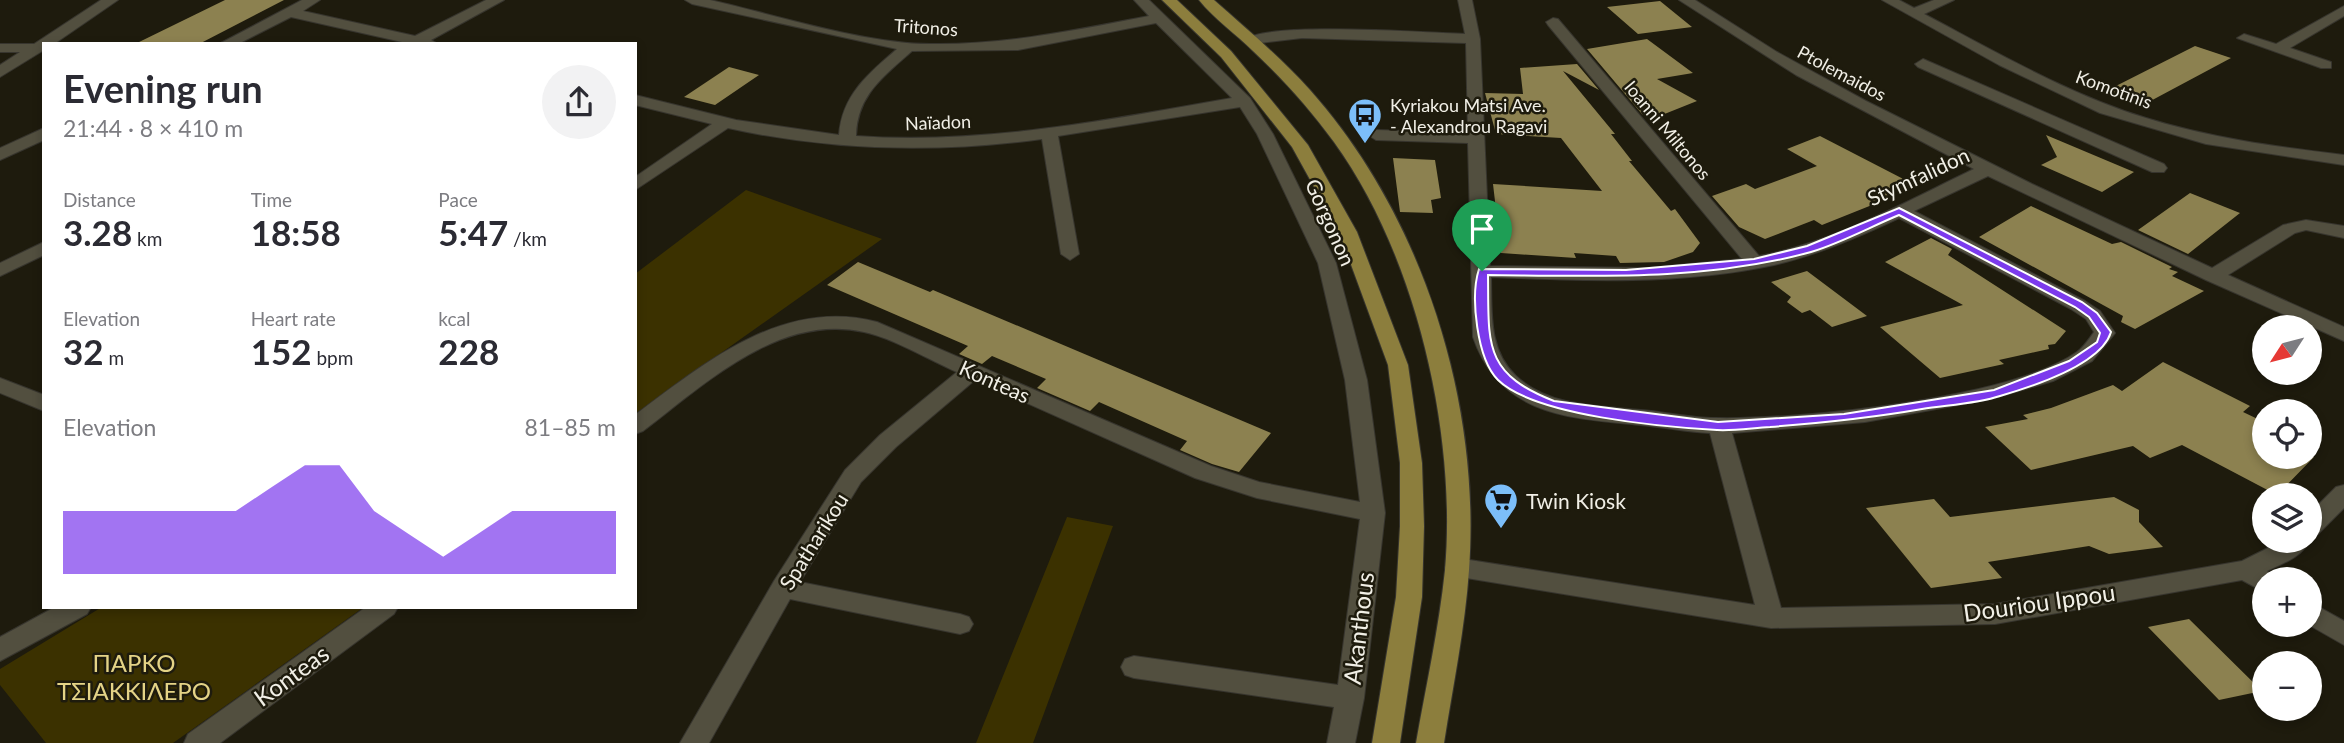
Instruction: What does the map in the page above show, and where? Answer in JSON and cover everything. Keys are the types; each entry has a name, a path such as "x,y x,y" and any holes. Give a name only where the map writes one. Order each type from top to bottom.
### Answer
{"main road":[{"path":"1206,0 1252,40 1307,95 1366,179 1413,275 1446,386 1457,467 1457,568 1430,743"},
{"path":"1164,9 1226,54 1300,145 1359,256 1398,365 1411,463 1412,526 1409,597 1386,743"}],"street":[{"path":"45,42 111,0"},
{"path":"230,42 313,0"},
{"path":"290,12 425,42 497,0"},
{"name":"Tritonos","path":"692,0 908,47 1002,48 1164,9"},
{"name":"Gorgonon","path":"1141,0 1164,9 1244,102 1265,134 1327,263 1356,380 1373,513"},
{"path":"1465,0 1473,39 1483,337 1489,356 1502,377 1526,394 1552,404 1598,412 1718,426 1844,418 1996,394 2073,364 2102,343 2105,332 2101,323 2078,305 1899,211"},
{"name":"Ptolemaidos","path":"1686,0 1743,40 1986,170"},
{"name":"Komotinis","path":"1889,0 2076,97 2217,141 2273,152 2344,160"},
{"path":"1913,13 1947,0"},
{"path":"2278,49 2344,10"},
{"name":"Ioanni Miltonos","path":"1553,22 1754,262"},
{"path":"1252,40 1302,34 1473,39"},
{"path":"2244,38 2326,65"},
{"path":"0,72 42,44"},
{"path":"847,141 846,118 857,95 908,47"},
{"path":"0,48 36,48"},
{"path":"1923,64 2158,168"},
{"path":"2036,116 2076,97"},
{"name":"Naïadon","path":"637,101 723,124 847,141 962,142 1049,133 1244,102"},
{"path":"637,184 723,124"},
{"path":"1049,133 1070,254"},
{"path":"0,155 42,134"},
{"path":"1376,135 1477,138"},
{"name":"Stymfalidon","path":"1482,271 1626,273 1754,262 1810,249 1986,170 2344,335"},
{"path":"2213,276 2289,229 2306,225 2344,232"},
{"path":"0,270 42,249"},
{"name":"Konteas","path":"637,425 757,340 813,323 853,322 870,326 1228,482 1373,513"},
{"name":"Spatharikou","path":"694,743 783,588 853,476 888,441 972,371"},
{"path":"0,386 42,403"},
{"path":"1718,426 1771,618"},
{"path":"2322,516 2344,493"},
{"name":"Akanthous","path":"1341,743 1350,698 1373,513"},
{"name":"Douriou Ippou","path":"2267,567 2284,553"},
{"name":"Douriou Ippou","path":"1457,568 1771,618 1995,614 2252,576"},
{"path":"783,588 960,624"},
{"path":"0,650 74,609"},
{"name":"Konteas","path":"198,743 382,609"},
{"path":"2322,620 2344,634"},
{"path":"1135,667 1350,698"}],"green space":[{"path":"746,190 882,239 637,413 637,272"},
{"path":"1067,517 1113,526 1033,743 976,743"},
{"name":"ΠΑΡΚΟ ΤΣΙΑΚΚΙΛΕΡΟ","path":"99,609 361,609 173,743 46,743 0,685 0,669"}],"building":[{"path":"225,0 284,0 203,42 139,42"},
{"path":"1660,1 1692,27 1638,34 1607,7"},
{"path":"1647,39 1693,73 1657,79 1697,101 1652,119 1642,114 1587,49"},
{"path":"2195,46 2231,58 2143,105 2108,90"},
{"path":"1577,64 1599,90 1563,71 1615,134 1611,134 1632,161 1629,161 1671,211 1675,209 1700,243 1693,252 1664,262 1620,263 1616,256 1574,253 1576,258 1501,253 1493,184 1602,191 1561,138 1496,134 1485,93 1523,94 1520,68"},
{"path":"729,67 759,75 715,105 684,97"},
{"path":"2046,135 2134,172 2102,192 2041,165 2057,157"},
{"path":"1820,136 1913,184 1870,203 1872,205 1822,225 1814,220 1765,239 1739,227 1712,196 1746,184 1755,189 1817,166 1787,149"},
{"path":"1393,158 1435,160 1441,198 1431,200 1433,213 1400,212"},
{"path":"2190,193 2240,213 2188,254 2138,230"},
{"path":"2031,206 2112,244 2121,242 2172,267 2169,269 2178,272 2172,276 2204,291 2135,329 2121,322 2123,316 1979,237"},
{"path":"1931,238 1952,249 1948,255 2066,331 2055,344 2048,345 2049,349 1999,360 2004,364 1940,378 1880,327 1963,305 1885,262"},
{"path":"858,262 930,292 933,290 1271,433 1239,472 1212,464 1180,450 1187,441 1099,402 1090,411 1037,388 1046,379 992,356 982,364 959,354 968,346 827,285"},
{"path":"1807,271 1867,316 1832,327 1810,310 1802,313 1787,302 1791,297 1771,282"},
{"path":"2163,362 2250,406 2243,412 2252,416 2252,469 2302,469 2289,483 2254,483 2182,445 2150,458 2133,446 2031,470 1985,427 2028,419 2023,415 2051,408 2113,385 2122,391"},
{"path":"2114,497 2139,510 2139,522 2163,547 2109,554 2089,546 1988,562 2002,578 1931,588 1866,508 1934,499 1950,517"},
{"path":"2189,619 2252,681 2252,693 2219,700 2148,627"}],"place":[{"name":"Kyriakou Matsi Ave. - Alexandrou Ragavi","path":"1365,145"},
{"name":"Twin Kiosk","path":"1501,530"}],"route":[{"path":"1899,211 2078,305 2101,323 2105,332 2102,343 2073,364 1996,394 1844,418 1718,426 1598,412 1552,404 1526,394 1502,377 1489,356 1483,337 1482,271 1626,273 1692,270 1754,262 1810,249 1899,211"}]}
